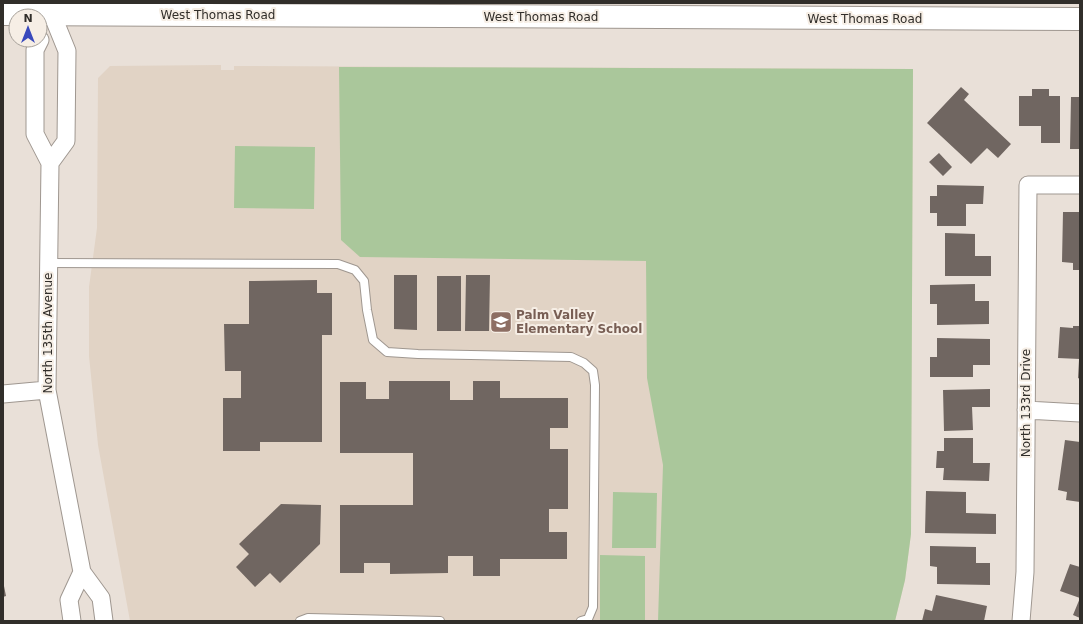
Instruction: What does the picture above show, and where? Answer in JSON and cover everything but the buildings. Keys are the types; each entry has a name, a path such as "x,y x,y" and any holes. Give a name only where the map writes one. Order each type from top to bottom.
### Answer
{"main road":[{"name":"West Thomas Road","path":"3,14 706,12 1080,19"}],"street":[{"name":"North 135th Avenue","path":"48,23 52,14"},
{"path":"50,163 66,141 67,51 52,14"},
{"name":"North 135th Avenue","path":"36,48 35,134 50,163 47,390 82,572 101,598 104,621"},
{"name":"North 133rd Drive","path":"1021,621 1025,572 1028,186 1080,185"},
{"path":"3,394 47,390"},
{"path":"1026,410 1080,413"},
{"path":"72,621 69,600 82,572"}],"lane":[{"path":"48,263 338,264 355,270 364,281 367,310 373,340 387,352 571,357 584,362 593,371 595,385 593,607 588,620 581,621"},
{"path":"300,621 308,618 440,621"}],"shaded area":[{"name":"Palm Valley Elementary School","path":"221,65 221,70 234,70 234,66 913,69 911,534 905,580 895,621 130,621 98,445 89,356 89,287 97,228 98,78 110,66"}],"green space":[{"path":"339,67 913,69 911,534 905,580 895,621 658,621 663,465 647,378 646,261 360,257 341,240"},
{"path":"235,146 315,147 314,209 234,208"},
{"path":"613,492 657,493 656,548 612,548"},
{"path":"600,555 645,556 645,621 600,621"}],"place":[{"name":"Palm Valley Elementary School","path":"501,322"}]}
